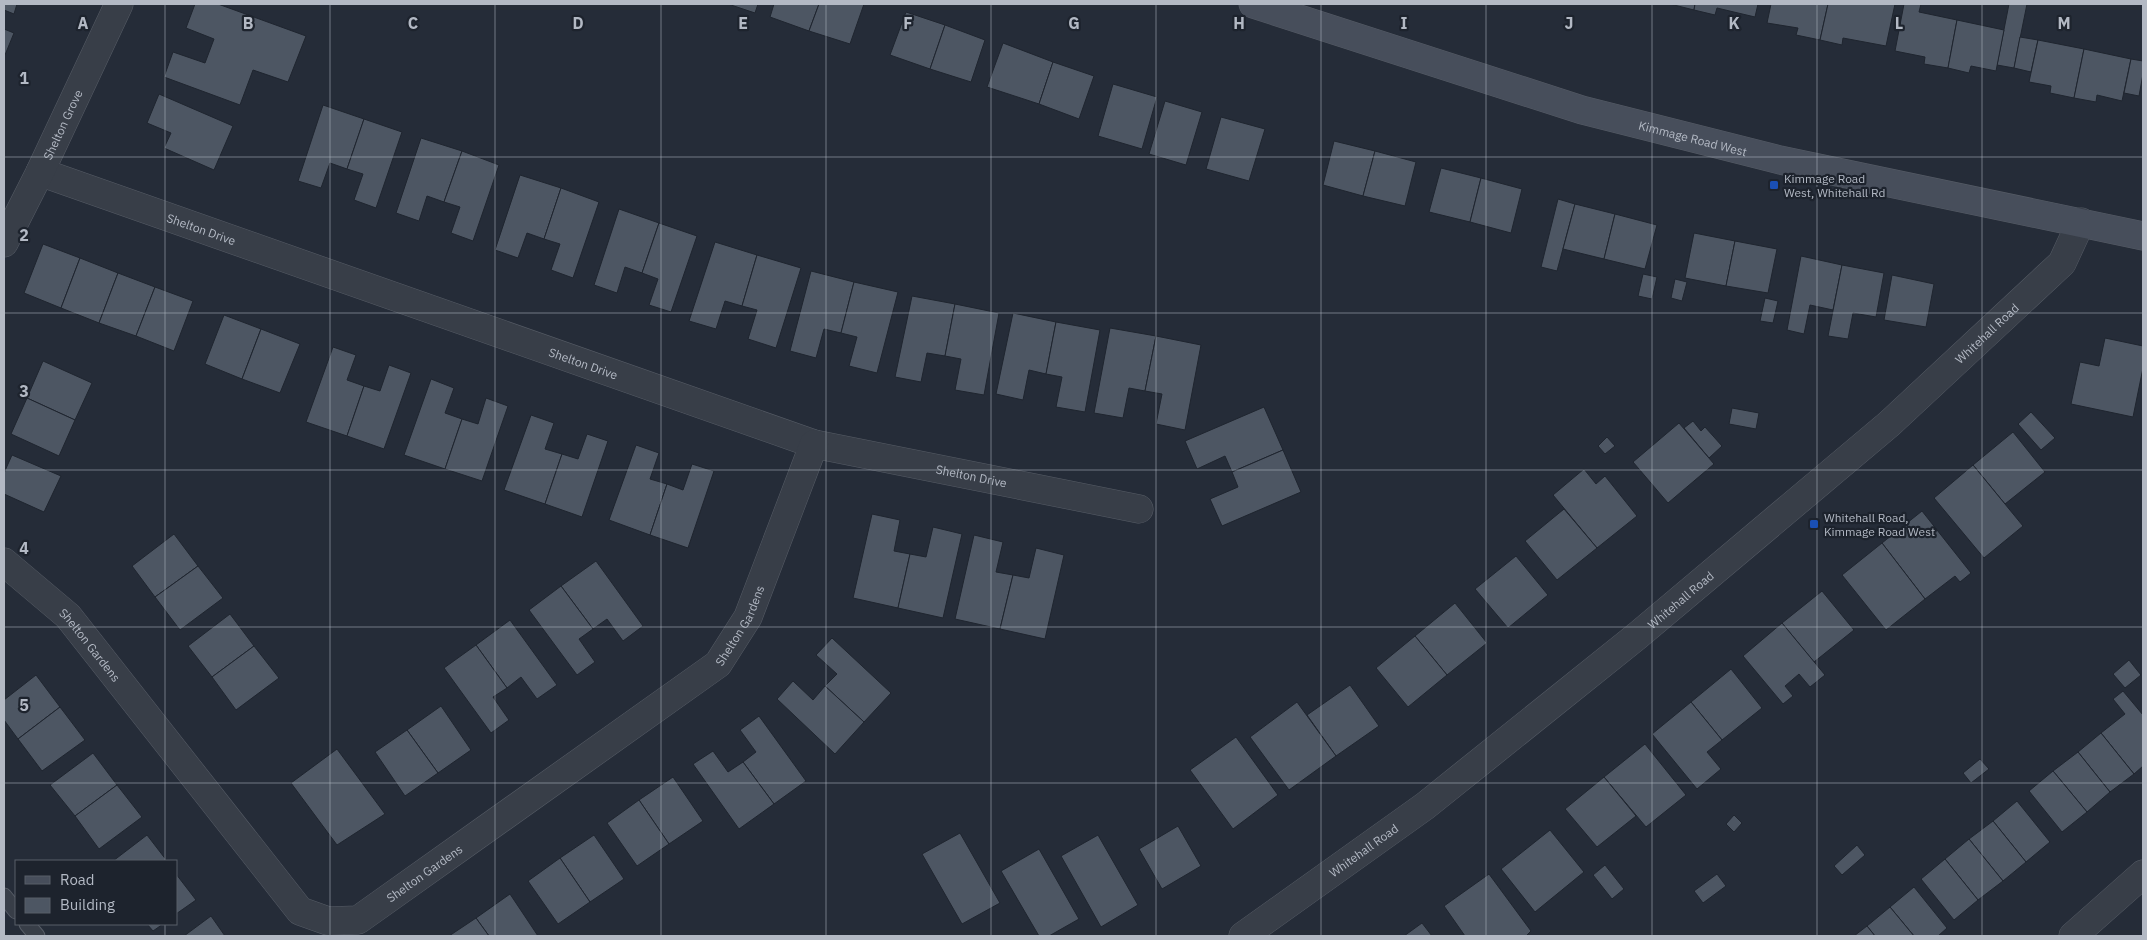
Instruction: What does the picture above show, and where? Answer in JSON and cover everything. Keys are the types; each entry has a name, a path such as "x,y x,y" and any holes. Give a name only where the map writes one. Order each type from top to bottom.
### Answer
{"main road":[{"name":"Kimmage Road West","path":"1253,4 1582,110 1780,160 2143,236"}],"street":[{"name":"Shelton Grove","path":"4,243 40,172 119,4"},
{"name":"Shelton Drive","path":"40,172 814,444 1139,509"},
{"name":"Whitehall Road","path":"1242,936 1425,806 1644,630 1889,424 2062,263 2081,222"},
{"name":"Shelton Gardens","path":"4,562 68,616 300,911 328,921 358,920 718,664 748,617 814,444"},
{"path":"2080,934 2143,874"}],"lane":[{"path":"4,896 15,910"},
{"path":"28,925 37,936"}],"building":[{"path":"4,4 17,4 14,14 4,10"},
{"path":"195,4 218,4 306,36 288,82 253,70 240,105 164,77 173,52 205,63 214,39 186,28"},
{"path":"728,4 758,4 755,13"},
{"path":"774,4 819,4 809,31 770,17"},
{"path":"819,4 864,4 850,44 809,31"},
{"path":"1670,4 1695,4 1694,10"},
{"path":"1695,4 1758,4 1755,17 1717,8 1715,15 1694,10"},
{"path":"1771,4 1828,4 1820,40 1796,35 1798,28 1767,23"},
{"path":"1828,4 1895,4 1886,46 1843,38 1842,45 1820,40"},
{"path":"1904,4 1921,4 1919,12 1957,20 1948,68 1924,64 1925,57 1895,51"},
{"path":"2009,4 2027,4 2014,68 1997,65"},
{"path":"906,12 945,25 930,69 890,55"},
{"path":"1957,20 2004,30 1996,71 1971,66 1969,73 1948,68"},
{"path":"945,25 985,40 971,82 930,69"},
{"path":"4,29 14,33 5,55 4,54"},
{"path":"2020,37 2038,40 2031,72 2014,68"},
{"path":"2038,40 2084,49 2074,98 2050,93 2051,86 2029,82"},
{"path":"1003,43 1053,62 1039,104 987,87"},
{"path":"2084,49 2131,59 2122,101 2097,95 2096,102 2074,98"},
{"path":"2131,59 2143,61 2139,96 2124,93"},
{"path":"1053,62 1094,76 1079,119 1039,104"},
{"path":"1113,84 1157,97 1142,149 1098,136"},
{"path":"159,94 233,126 214,170 164,148 171,133 147,123"},
{"path":"1165,101 1202,112 1186,165 1149,154"},
{"path":"323,105 364,119 347,169 330,163 321,188 298,181"},
{"path":"1221,117 1265,129 1249,181 1206,169"},
{"path":"364,119 402,132 376,208 354,200 363,174 347,169"},
{"path":"421,138 462,151 444,202 427,196 419,221 396,213"},
{"path":"1334,141 1375,151 1363,196 1323,185"},
{"path":"462,151 499,165 473,241 451,233 460,207 444,202"},
{"path":"1375,151 1416,162 1405,206 1363,196"},
{"path":"1441,168 1481,178 1470,222 1429,212"},
{"path":"520,175 561,188 544,239 527,233 518,258 495,250"},
{"path":"1481,178 1522,189 1511,233 1470,222"},
{"path":"561,188 599,202 573,278 551,270 560,244 544,239"},
{"path":"1558,199 1575,204 1557,271 1541,267"},
{"path":"1575,204 1615,214 1604,259 1563,249"},
{"path":"619,209 659,223 642,273 625,267 617,293 594,285"},
{"path":"1615,214 1657,225 1645,269 1604,259"},
{"path":"659,223 697,236 671,312 649,305 658,279 642,273"},
{"path":"1694,233 1735,241 1726,286 1685,278"},
{"path":"1735,241 1777,249 1768,293 1726,286"},
{"path":"715,242 757,255 742,306 725,301 716,329 689,321"},
{"path":"43,244 80,258 61,308 24,293"},
{"path":"757,255 801,268 776,348 748,339 757,310 742,306"},
{"path":"1801,256 1842,265 1833,310 1810,305 1804,334 1787,330"},
{"path":"80,258 118,273 99,323 61,308"},
{"path":"1842,265 1884,273 1876,317 1853,313 1848,339 1828,336"},
{"path":"811,271 854,282 841,333 824,329 816,358 790,351"},
{"path":"118,273 155,287 136,336 99,323"},
{"path":"1643,274 1657,277 1652,299 1638,296"},
{"path":"1892,275 1934,284 1926,327 1884,320"},
{"path":"1675,279 1687,282 1682,301 1671,298"},
{"path":"854,282 898,292 877,373 849,366 857,337 841,333"},
{"path":"155,287 193,301 174,351 136,336"},
{"path":"912,296 955,304 945,356 927,353 921,382 895,377"},
{"path":"1765,298 1778,301 1773,323 1760,321"},
{"path":"955,304 999,313 984,395 955,390 961,359 945,356"},
{"path":"1013,313 1056,322 1046,374 1029,370 1023,400 996,394"},
{"path":"224,315 261,329 242,379 205,364"},
{"path":"1056,322 1100,330 1085,412 1056,407 1062,377 1046,374"},
{"path":"1110,328 1156,336 1145,391 1129,388 1123,418 1094,413"},
{"path":"261,329 300,344 280,393 242,379"},
{"path":"1156,336 1201,345 1185,430 1156,424 1162,394 1145,391"},
{"path":"2105,338 2143,346 2143,368 2133,417 2071,404 2080,362 2099,366"},
{"path":"333,347 356,355 347,380 364,386 347,436 306,422"},
{"path":"43,361 92,383 75,420 27,398"},
{"path":"389,365 411,373 384,449 347,436 364,386 380,391"},
{"path":"431,379 454,388 445,413 462,419 445,469 404,455"},
{"path":"27,398 75,420 59,456 11,434"},
{"path":"486,398 508,406 482,481 445,469 462,419 478,424"},
{"path":"1264,407 1283,450 1232,472 1225,456 1197,469 1185,441"},
{"path":"1732,408 1759,413 1756,429 1729,424"},
{"path":"2031,412 2055,438 2041,450 2018,424"},
{"path":"531,415 554,423 545,449 562,454 545,504 504,490"},
{"path":"1693,421 1701,431 1705,427 1722,446 1709,458 1684,428"},
{"path":"1679,423 1714,464 1668,503 1633,462"},
{"path":"2013,432 2045,472 2005,504 1973,465"},
{"path":"587,434 608,441 582,517 545,504 562,454 578,459"},
{"path":"1607,437 1615,446 1605,454 1598,446"},
{"path":"636,445 659,453 650,479 667,484 650,535 609,520"},
{"path":"1283,450 1301,492 1222,526 1210,499 1238,487 1232,472"},
{"path":"12,455 61,476 44,512 4,494 4,473"},
{"path":"692,464 714,471 688,548 650,535 667,484 683,490"},
{"path":"1973,465 2023,526 1984,558 1934,498"},
{"path":"1584,469 1596,484 1605,476 1637,516 1597,548 1553,495"},
{"path":"1564,509 1597,548 1557,580 1525,541"},
{"path":"1922,511 1971,573 1960,582 1955,576 1925,599 1882,543"},
{"path":"872,514 900,520 894,551 910,554 898,608 853,598"},
{"path":"933,527 962,534 943,618 898,608 910,554 926,557"},
{"path":"174,534 198,566 155,597 132,566"},
{"path":"974,535 1003,542 996,572 1013,575 1000,629 955,619"},
{"path":"1882,543 1925,599 1886,630 1842,575"},
{"path":"1036,548 1064,555 1045,639 1000,629 1013,575 1029,578"},
{"path":"1516,556 1548,595 1508,628 1475,589"},
{"path":"596,561 643,626 623,641 607,619 593,629 561,586"},
{"path":"198,566 223,598 180,630 155,597"},
{"path":"561,586 593,629 579,639 595,662 577,675 529,610"},
{"path":"1822,591 1854,630 1814,662 1782,623"},
{"path":"1455,603 1487,643 1447,675 1415,636"},
{"path":"230,614 254,646 212,677 188,646"},
{"path":"510,620 557,685 537,699 521,677 507,688 476,645"},
{"path":"1782,623 1825,675 1810,687 1799,674 1785,686 1793,696 1783,704 1743,656"},
{"path":"1415,636 1447,675 1408,707 1376,668"},
{"path":"832,638 891,693 864,722 825,686 837,674 816,655"},
{"path":"476,645 507,688 493,697 509,720 491,733 444,668"},
{"path":"254,646 279,678 236,710 212,677"},
{"path":"2129,660 2141,675 2125,688 2113,674"},
{"path":"1731,669 1762,708 1722,740 1691,702"},
{"path":"36,675 60,707 18,739 4,720 4,700"},
{"path":"793,681 813,700 825,686 864,722 835,754 777,699"},
{"path":"1350,685 1379,726 1336,756 1307,715"},
{"path":"2123,691 2143,715 2143,766 2134,774 2101,733 2125,714 2113,699"},
{"path":"1297,702 1336,756 1289,790 1250,737"},
{"path":"1691,702 1722,740 1707,752 1721,769 1697,789 1652,734"},
{"path":"441,706 471,750 438,773 407,730"},
{"path":"60,707 85,740 42,771 18,739"},
{"path":"759,716 806,781 774,804 743,762 756,752 740,730"},
{"path":"407,730 438,773 405,796 375,752"},
{"path":"2101,733 2134,774 2110,792 2078,752"},
{"path":"1236,737 1278,795 1233,829 1190,770"},
{"path":"1645,744 1686,795 1646,827 1604,777"},
{"path":"337,749 385,814 337,845 291,783"},
{"path":"713,751 728,772 743,762 774,804 739,829 693,764"},
{"path":"2078,752 2110,792 2087,812 2053,771"},
{"path":"93,753 117,785 75,816 50,785"},
{"path":"1980,759 1989,769 1971,783 1963,773"},
{"path":"2053,771 2087,812 2062,832 2029,791"},
{"path":"673,777 703,821 669,844 639,800"},
{"path":"1604,777 1636,816 1597,847 1565,809"},
{"path":"117,785 142,817 99,849 75,816"},
{"path":"639,800 669,844 637,866 607,823"},
{"path":"2017,801 2050,842 2026,862 1993,821"},
{"path":"1734,815 1742,823 1734,832 1726,824"},
{"path":"1993,821 2026,862 2003,881 1969,839"},
{"path":"1178,826 1201,866 1162,889 1139,849"},
{"path":"1550,830 1584,872 1535,912 1501,869"},
{"path":"960,833 1000,903 962,924 922,854"},
{"path":"147,835 166,860 114,860"},
{"path":"594,835 624,879 590,902 560,858"},
{"path":"1098,835 1138,905 1101,927 1061,856"},
{"path":"1969,839 2003,881 1978,900 1945,859"},
{"path":"1857,845 1865,855 1842,875 1834,866"},
{"path":"1039,849 1079,919 1049,936 1039,936 1001,871"},
{"path":"560,858 590,902 558,924 528,881"},
{"path":"1945,859 1978,900 1954,920 1921,879"},
{"path":"1605,865 1624,889 1612,899 1593,875"},
{"path":"1489,874 1531,931 1526,936 1465,936 1444,906"},
{"path":"1717,874 1726,886 1703,903 1694,891"},
{"path":"178,877 196,900 178,913"},
{"path":"1914,887 1947,928 1938,936 1914,936 1890,907"},
{"path":"510,894 538,936 489,936 476,918"},
{"path":"1890,907 1914,936 1875,936 1867,926"},
{"path":"211,916 225,936 184,936"},
{"path":"476,918 489,936 449,936"},
{"path":"1422,923 1432,936 1404,936"},
{"path":"148,925 162,925 153,931"},
{"path":"1867,926 1875,936 1854,936"}],"place":[{"name":"Kimmage Road West, Whitehall Rd","path":"1774,185"},
{"name":"Whitehall Road, Kimmage Road West","path":"1814,524"}]}
